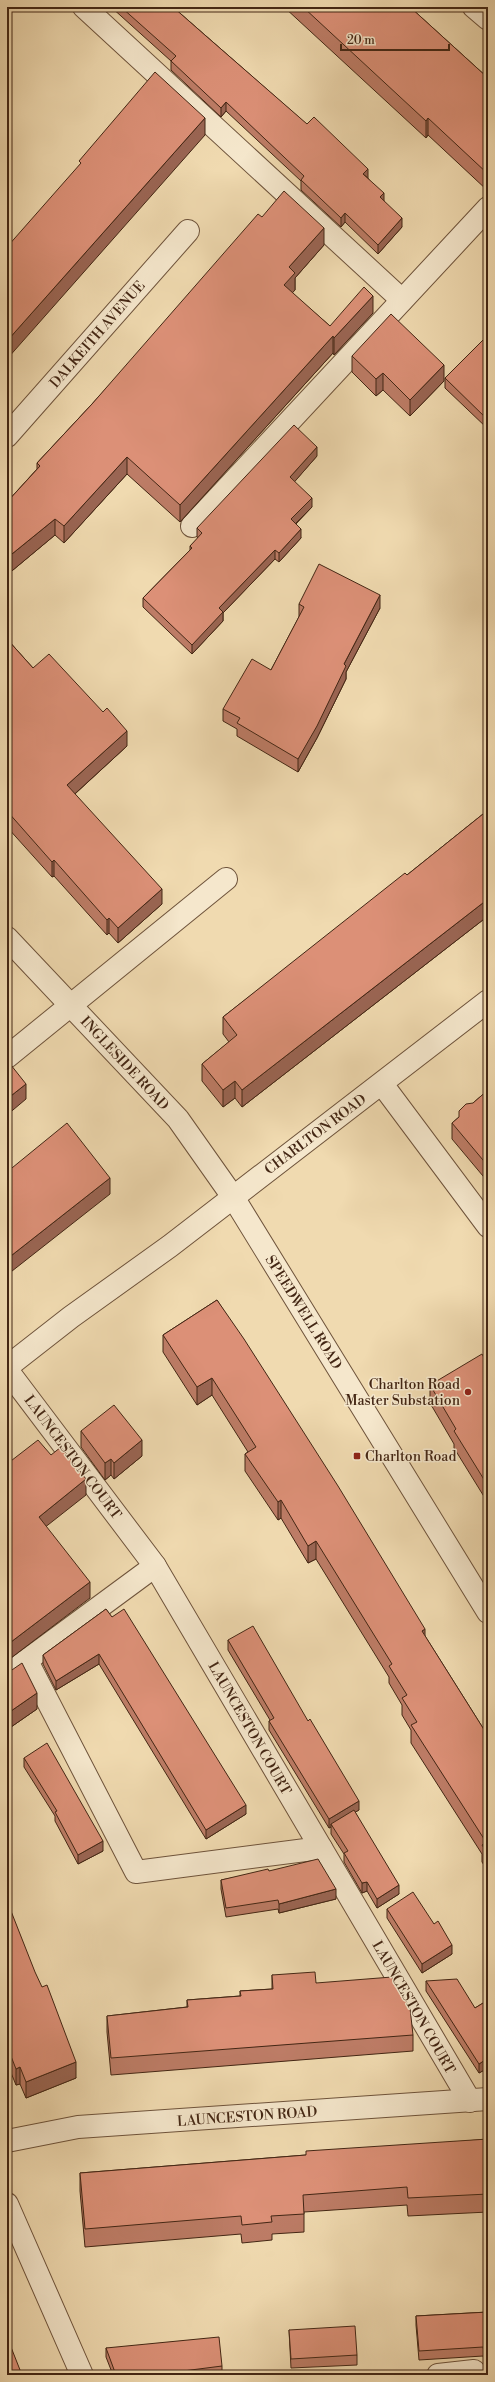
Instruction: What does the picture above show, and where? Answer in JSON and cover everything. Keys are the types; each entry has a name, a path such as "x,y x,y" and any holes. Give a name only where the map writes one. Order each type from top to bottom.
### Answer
{"street":[{"path":"84,7 402,300"},
{"path":"474,7 488,20"},
{"path":"192,526 488,208"},
{"name":"DALKEITH AVENUE","path":"7,436 188,231"},
{"path":"7,1057 72,1006 226,879"},
{"name":"INGLESIDE ROAD","path":"7,938 178,1119 233,1197"},
{"name":"CHARLTON ROAD","path":"7,1368 382,1084 488,1001"},
{"path":"382,1084 488,1226"},
{"name":"SPEEDWELL ROAD","path":"233,1197 488,1612"},
{"name":"LAUNCESTON COURT","path":"7,1368 155,1566 321,1848 479,2100"},
{"path":"7,1675 155,1566"},
{"path":"27,1660 136,1872 321,1848"},
{"name":"LAUNCESTON ROAD","path":"7,2141 78,2127 479,2100"},
{"path":"7,2204 82,2375"},
{"path":"438,2375 474,2371"}],"building":[{"path":"121,7 173,7 307,124 314,117 368,169 363,174 384,193 380,197 402,218 378,245 345,213 341,218 301,180 304,176 226,102 221,108 171,61 176,56"},
{"path":"303,7 410,7 488,78 488,174 428,118 426,121"},
{"path":"155,72 205,118 7,341 7,247 81,163 79,161"},
{"path":"284,191 324,228 289,267 295,273 284,285 330,326 364,287 373,296 334,338 333,336 180,505 127,457 64,526 55,519 7,558 7,502 40,466 37,463 92,404 258,214 262,217"},
{"path":"391,314 444,365 410,400 383,373 376,379 352,356"},
{"path":"485,338 488,341 488,420 445,378"},
{"path":"294,425 317,447 290,477 312,498 291,519 301,529 279,553 275,550 219,608 223,612 192,645 143,598 192,548 190,546 202,533 197,528"},
{"path":"319,564 380,595 344,664 346,666 317,726 298,759 237,723 240,718 223,709 252,659 271,670 304,607 299,604"},
{"path":"7,639 33,668 49,654 103,712 107,708 127,731 67,785 162,889 118,928 109,918 107,920 54,860 52,862 7,811"},
{"path":"488,810 488,899 242,1090 235,1081 223,1090 202,1064 237,1035 223,1017 405,873 407,875"},
{"path":"7,1060 26,1084 7,1099"},
{"path":"488,1090 488,1166 452,1123 459,1117 459,1111 466,1104 473,1103"},
{"path":"67,1123 110,1178 7,1259 7,1172"},
{"path":"217,1300 244,1339 338,1486 425,1629 422,1631 488,1736 488,1854 482,1845 486,1842 411,1725 417,1722 402,1698 407,1695 389,1666 392,1664 316,1541 308,1546 281,1500 278,1502 245,1454 256,1447 212,1378 197,1387 163,1335"},
{"path":"482,1354 488,1365 488,1486 454,1431 456,1429 430,1385"},
{"path":"114,1405 142,1440 114,1463 111,1459 105,1463 81,1431"},
{"path":"38,1440 51,1455 61,1447 86,1479 39,1517 90,1582 7,1645 7,1464"},
{"path":"106,1609 112,1617 124,1609 246,1805 206,1830 99,1654 56,1681 43,1655"},
{"path":"253,1626 308,1721 310,1719 359,1801 329,1819 269,1721 274,1718 228,1640"},
{"path":"22,1663 37,1693 11,1711 7,1706 7,1671 9,1672"},
{"path":"47,1743 103,1841 78,1855 55,1812 57,1811 24,1758"},
{"path":"354,1810 399,1885 377,1899 367,1882 362,1883 344,1853 348,1851 331,1824"},
{"path":"318,1859 336,1889 279,1904 278,1900 226,1908 221,1880 268,1869 269,1871"},
{"path":"413,1892 434,1924 438,1921 452,1945 422,1964 387,1909"},
{"path":"7,1906 9,1906 42,1987 47,1985 76,2062 26,2082 20,2067 16,2069 7,2046"},
{"path":"315,1972 316,1983 392,1977 410,2008 413,2035 111,2058 107,2016 188,2007 187,2000 241,1996 240,1991 273,1989 272,1975"},
{"path":"457,1979 475,2008 488,2000 488,2058 479,2064 426,1981"},
{"path":"488,2139 488,2194 408,2198 407,2187 303,2195 304,2214 271,2216 272,2222 242,2225 241,2216 85,2229 80,2173 306,2155 306,2151"},
{"path":"488,2312 488,2367 485,2367 486,2361 483,2347 419,2351 416,2316"},
{"path":"355,2326 357,2355 291,2359 289,2330"},
{"path":"7,2337 22,2375 7,2375"},
{"path":"219,2337 222,2366 152,2375 116,2375 106,2348"}],"place":[{"name":"Charlton Road Master Substation","path":"468,1392"},
{"name":"Charlton Road","path":"357,1456"}]}
